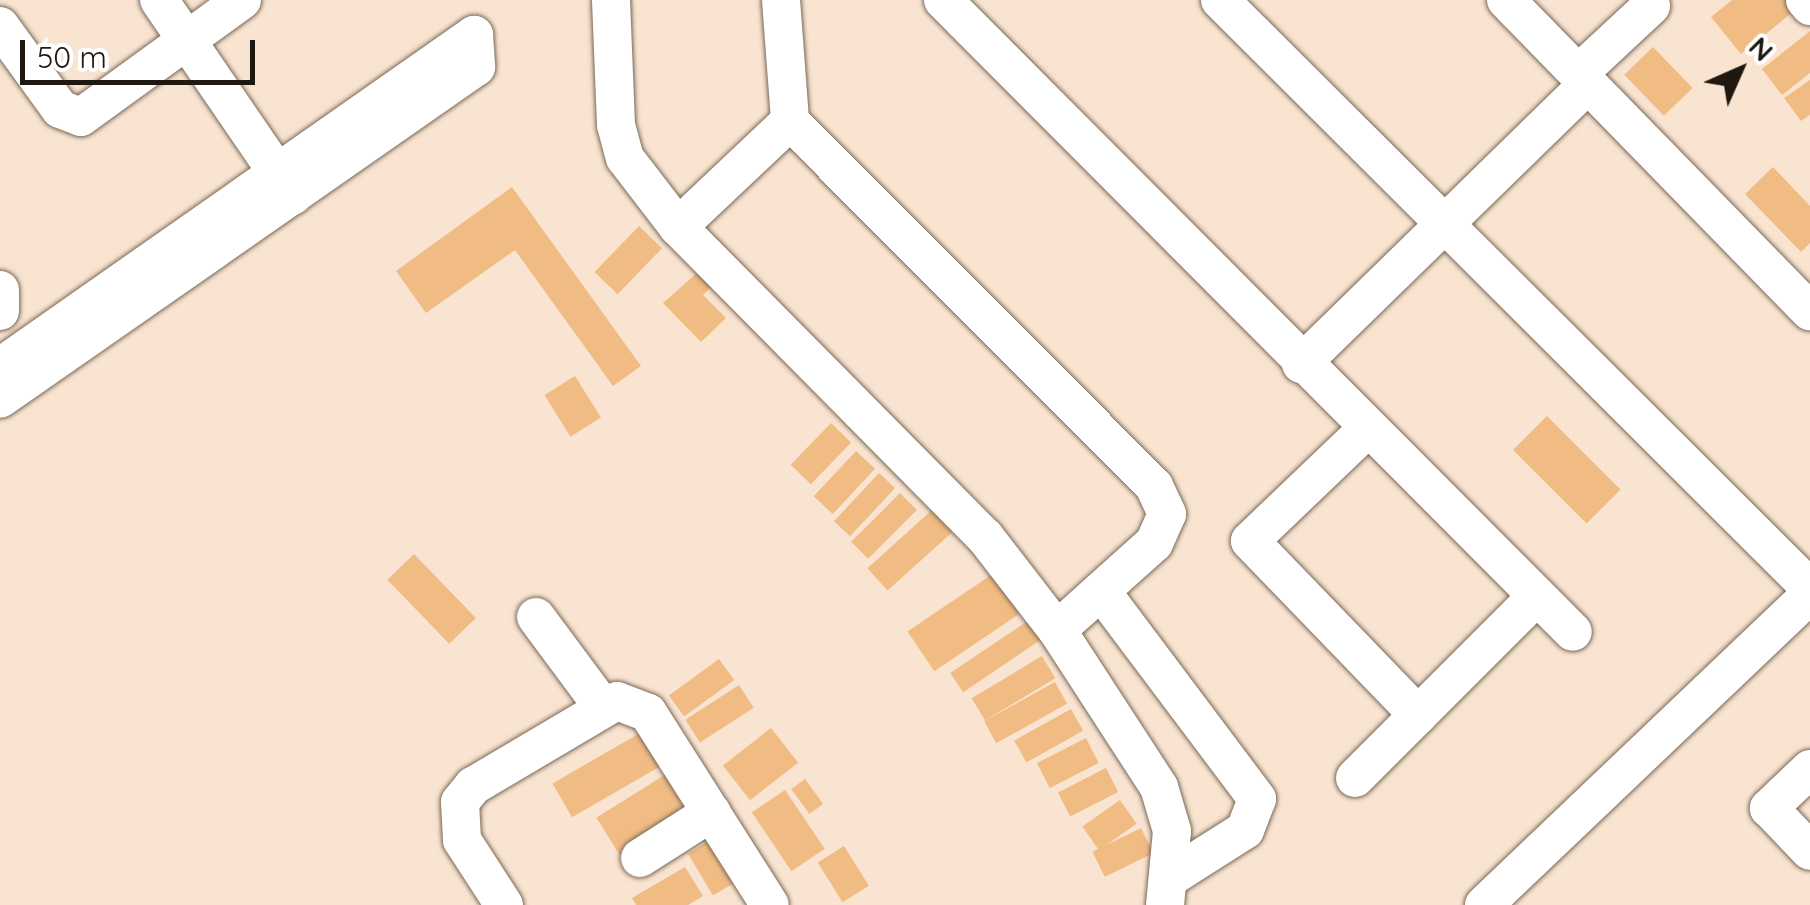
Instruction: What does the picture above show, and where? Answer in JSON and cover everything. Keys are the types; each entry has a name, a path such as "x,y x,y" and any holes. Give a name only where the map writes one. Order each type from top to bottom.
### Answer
{"street":[{"path":"159,0 287,187"},
{"path":"0,26 70,117 81,117 242,0"},
{"path":"611,0 616,125 624,158 678,228 985,536 1057,630 1159,786 1172,831 1168,891"},
{"path":"781,0 790,121 1154,486 1167,514 1154,543 1057,630"},
{"path":"943,0 1300,364 1573,632"},
{"path":"1220,0 1810,591 1484,905"},
{"path":"1506,0 1810,312"},
{"path":"1805,0 1810,6"},
{"path":"1300,364 1445,224 1650,6"},
{"path":"0,400 44,353 287,187 476,66 470,17"},
{"path":"678,228 790,121"},
{"path":"0,290 0,311"},
{"path":"0,367 44,353"},
{"path":"1366,429 1250,541 1418,715"},
{"path":"1102,591 1257,799 1245,830 1168,891"},
{"path":"1355,778 1537,596"},
{"path":"536,617 602,706"},
{"path":"504,905 462,840 460,802 474,786 602,706 633,703 648,713 770,905"},
{"path":"1810,769 1769,808 1810,851"},
{"path":"640,858 712,812"}],"building":[{"path":"1732,0 1793,0 1799,7 1741,54 1711,17"},
{"path":"1810,31 1810,73 1782,95 1762,69"},
{"path":"1653,47 1693,88 1664,116 1624,75"},
{"path":"1810,80 1810,115 1801,121 1784,98"},
{"path":"1773,167 1810,206 1810,243 1801,252 1745,194"},
{"path":"512,187 641,366 613,386 515,250 426,313 396,271"},
{"path":"639,226 662,248 618,294 595,272"},
{"path":"698,272 712,286 703,295 726,318 701,342 663,303"},
{"path":"575,376 601,418 570,437 544,395"},
{"path":"1547,416 1621,490 1587,523 1513,450"},
{"path":"831,423 851,442 811,484 791,465"},
{"path":"856,451 875,469 833,514 814,496"},
{"path":"879,473 895,488 850,536 834,521"},
{"path":"900,493 917,510 868,559 851,542"},
{"path":"941,502 961,524 888,591 867,568"},
{"path":"414,554 476,618 449,644 387,580"},
{"path":"997,571 1024,611 934,671 907,631"},
{"path":"1029,620 1042,639 963,692 950,673"},
{"path":"1042,656 1055,678 985,721 972,698"},
{"path":"719,659 734,680 684,716 669,695"},
{"path":"1055,682 1067,704 996,743 984,721"},
{"path":"739,685 754,708 700,743 685,720"},
{"path":"1071,709 1083,731 1026,762 1014,741"},
{"path":"771,728 798,763 750,800 723,766"},
{"path":"640,733 660,767 572,817 553,784"},
{"path":"1086,738 1099,763 1050,788 1037,763"},
{"path":"1106,768 1118,792 1070,817 1058,793"},
{"path":"671,771 694,808 620,855 596,818"},
{"path":"805,779 823,804 809,814 791,789"},
{"path":"785,790 825,849 792,871 752,812"},
{"path":"1120,800 1137,824 1099,850 1082,826"},
{"path":"1141,828 1153,853 1105,877 1092,852"},
{"path":"717,836 742,878 713,896 688,854"},
{"path":"844,846 869,886 843,902 818,862"},
{"path":"685,867 703,896 688,905 636,905 632,898"}]}
